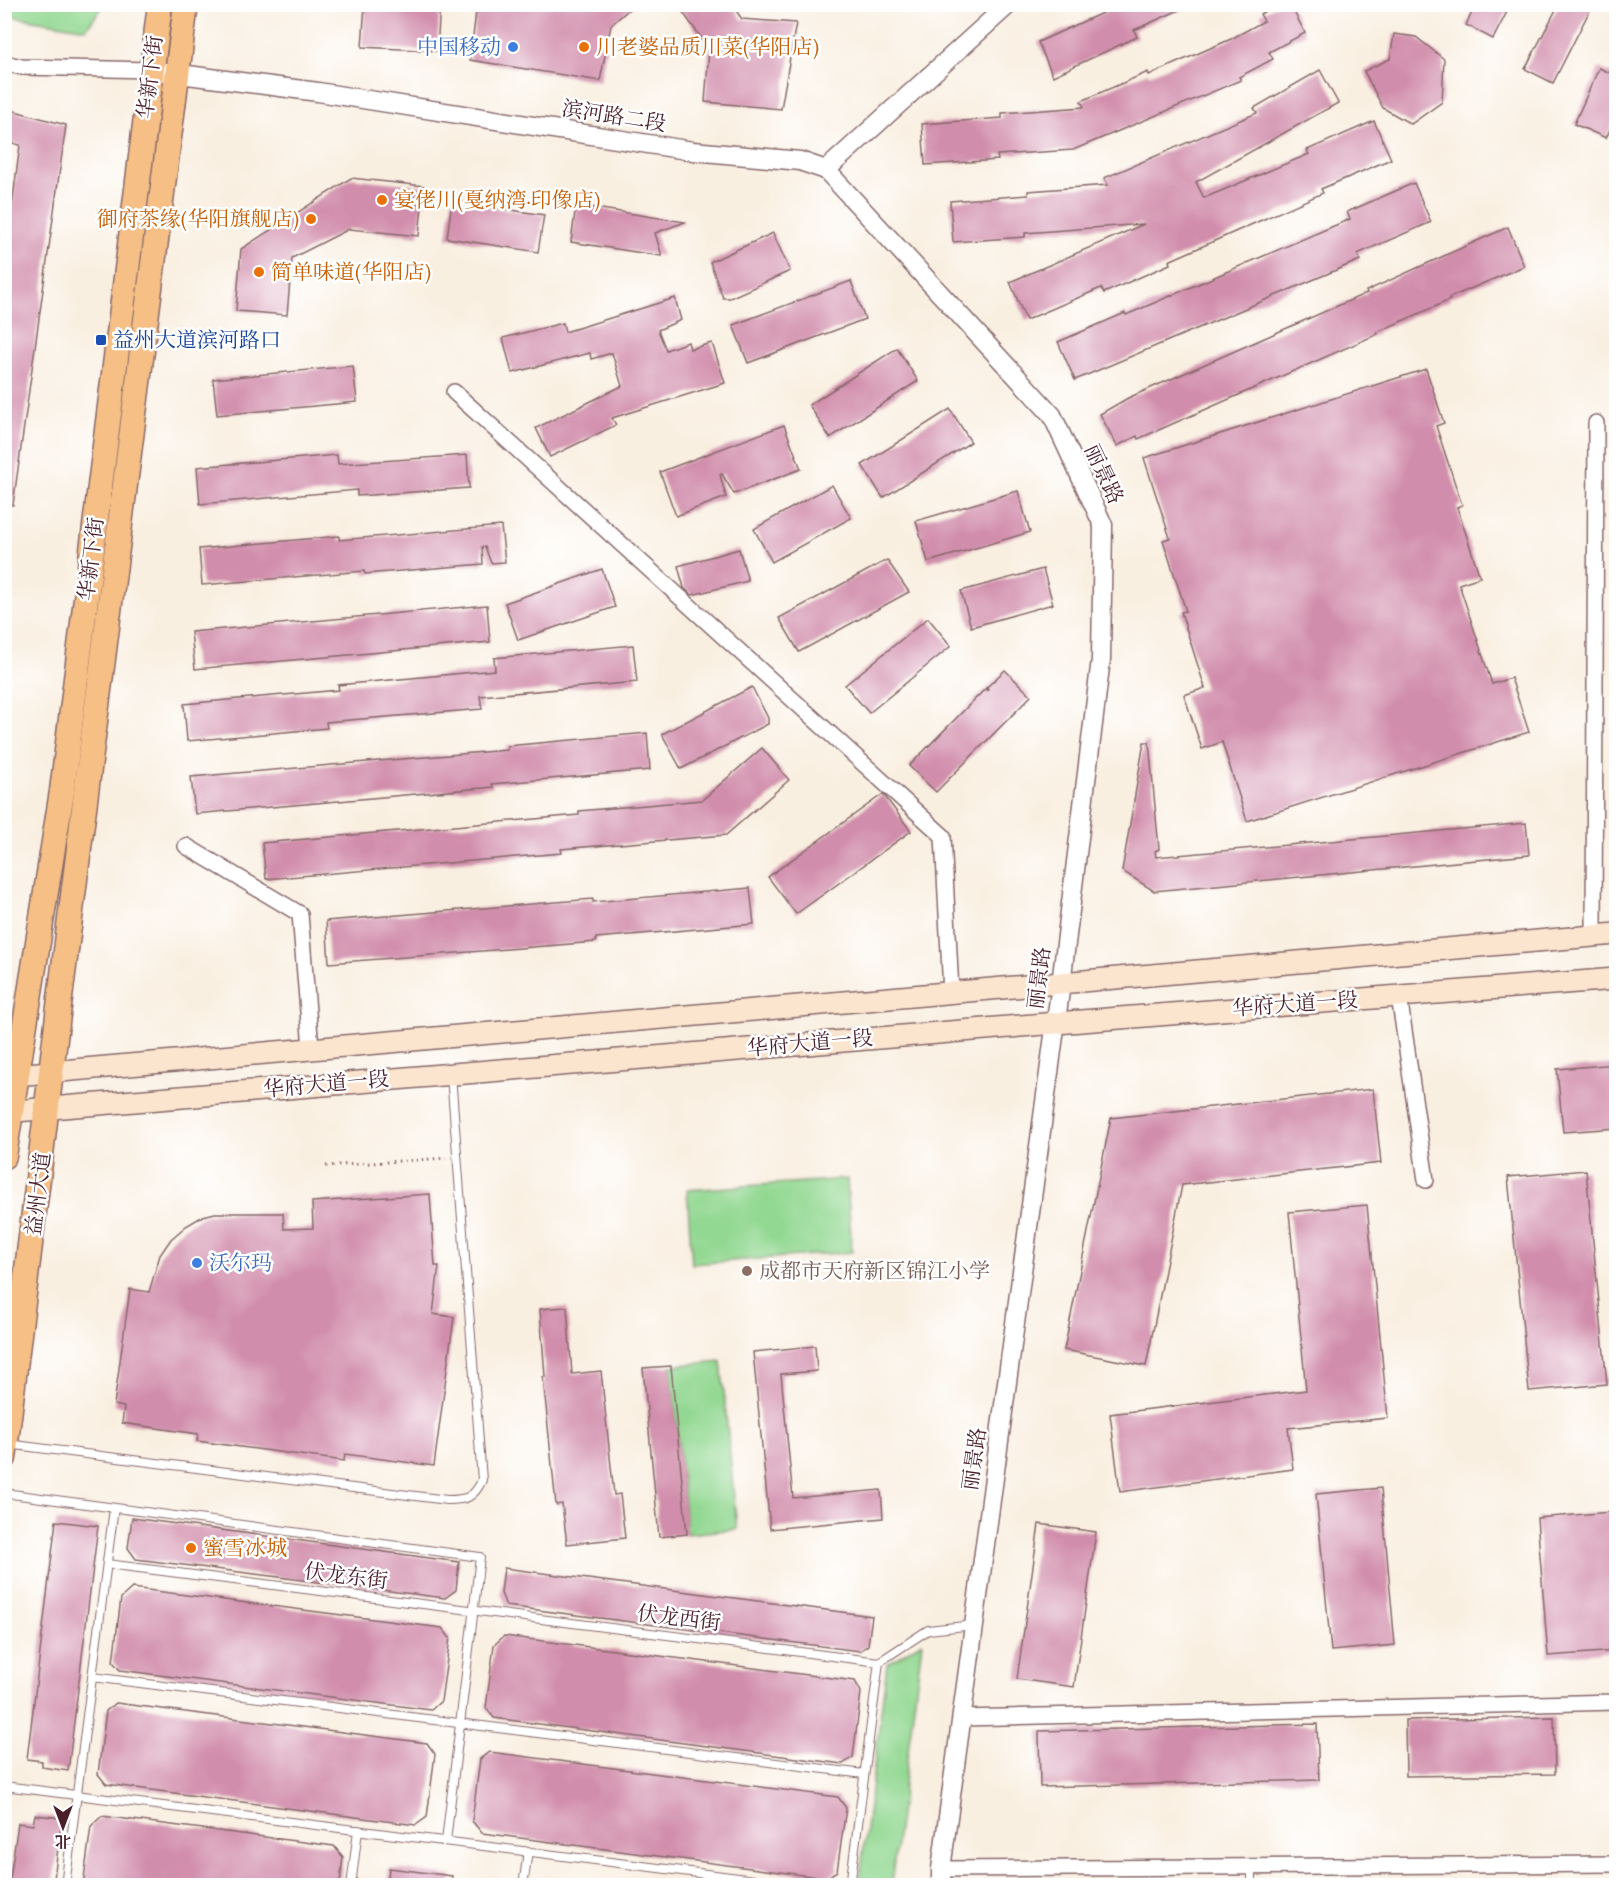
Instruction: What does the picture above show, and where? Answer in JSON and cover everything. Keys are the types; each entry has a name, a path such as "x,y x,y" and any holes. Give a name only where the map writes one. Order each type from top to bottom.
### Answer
{"main road":[{"name":"华新下街","path":"8,1112 10,1076 62,791 160,4"},
{"name":"益州大道","path":"5,1451 186,4"},
{"path":"10,1076 1617,934"},
{"name":"华府大道一段","path":"8,1112 451,1073 1617,979"},
{"name":"益州大道","path":"4,1156 8,1112"}],"street":[{"path":"826,170 1009,4"},
{"path":"4,63 21,67 151,70"},
{"name":"滨河路二段","path":"151,70 318,92 693,151 800,161 826,170"},
{"name":"丽景路","path":"826,170 1052,415 1103,525 1101,659 1056,1023 941,1877"},
{"path":"454,392 943,836 951,992"},
{"path":"1594,936 1596,423"},
{"path":"186,846 300,914 311,1048"},
{"path":"1399,996 1426,1180"},
{"path":"962,1718 1617,1702"},
{"path":"941,1877 1252,1867 1617,1864"}],"lane":[{"path":"5,1451 447,1500 468,1498 477,1491 482,1480 451,1073"},
{"path":"4,1493 480,1557 446,1841"},
{"path":"65,1886 114,1508"},
{"name":"伏龙东街","path":"107,1564 474,1611"},
{"name":"伏龙西街","path":"474,1611 879,1662"},
{"path":"850,1886 879,1662 928,1630 974,1625"},
{"path":"92,1677 864,1774"},
{"path":"4,1786 802,1886"},
{"path":"351,1886 358,1830"},
{"path":"523,1886 528,1851"},
{"path":"1252,1867 1252,1886"}],"path":[{"path":"326,1166 457,1157"}],"green space":[{"path":"4,5 104,5 86,29 5,15"},
{"path":"847,1179 852,1252 692,1264 687,1190"},
{"path":"721,1361 737,1529 687,1534 671,1366"},
{"path":"922,1642 891,1885 859,1885 887,1664"}],"building":[{"path":"365,4 440,4 437,51 362,47"},
{"path":"477,4 635,4 611,25 600,81 470,60"},
{"path":"677,4 731,4 742,19 796,23 781,109 705,102 709,49"},
{"path":"1122,4 1193,4 1134,30 1137,37 1053,76 1038,42"},
{"path":"1279,4 1290,4 1305,33 1269,52 1273,59 1239,77 1241,80 1073,150 997,155 998,160 925,165 922,124 1002,118 1002,113 1084,107 1081,101 1148,72 1149,75 1231,39 1264,21 1260,14"},
{"path":"1476,4 1511,4 1493,39 1466,25"},
{"path":"1559,4 1593,4 1553,83 1525,69"},
{"path":"1394,34 1416,37 1444,59 1442,102 1411,124 1383,108 1364,71 1390,59"},
{"path":"1599,68 1617,76 1617,115 1606,138 1574,124"},
{"path":"1320,70 1338,103 1196,182 1204,198 1309,154 1307,150 1374,121 1391,159 1321,189 1323,193 1169,261 1170,264 1104,293 1101,288 1026,320 1010,282 1144,224 1025,233 1025,237 953,242 950,201 1028,195 1028,191 1108,185 1104,178 1257,113 1254,108"},
{"path":"4,108 66,125 13,505 4,504 4,267 20,145 4,141"},
{"path":"351,178 424,186 419,236 349,229 292,258 287,315 236,311 241,249"},
{"path":"1414,183 1431,222 1357,254 1360,260 1075,380 1058,342 1350,219 1347,212"},
{"path":"452,201 544,215 538,252 447,238"},
{"path":"576,205 685,222 655,233 662,256 571,242"},
{"path":"1508,227 1524,266 1449,298 1450,300 1377,332 1378,334 1138,439 1137,436 1117,446 1100,414 1128,398 1367,293 1366,291"},
{"path":"773,233 790,271 730,298 723,298 710,262"},
{"path":"851,281 865,319 748,363 733,325"},
{"path":"675,298 681,320 658,330 666,350 688,342 690,349 712,343 725,383 612,418 616,425 550,457 536,428 622,386 612,353 591,359 590,353 512,373 503,338 563,323 565,332"},
{"path":"897,348 918,381 830,438 809,405"},
{"path":"353,366 357,402 217,415 213,379"},
{"path":"1426,369 1444,423 1436,426 1462,505 1457,507 1480,577 1459,584 1492,684 1511,678 1529,732 1247,821 1222,742 1202,749 1184,695 1205,688 1181,612 1186,611 1163,540 1170,538 1144,458"},
{"path":"950,409 971,442 883,498 862,465"},
{"path":"784,425 801,469 734,494 722,474 720,475 726,497 676,516 660,472"},
{"path":"337,455 338,464 467,455 469,488 357,496 357,490 200,504 197,467"},
{"path":"832,485 851,518 772,562 754,529"},
{"path":"1018,491 1030,532 928,562 916,521"},
{"path":"501,526 505,562 491,563 485,547 482,547 483,564 365,574 364,571 202,585 199,549 339,536 339,540"},
{"path":"739,549 748,581 692,595 684,588 678,566"},
{"path":"887,560 909,592 799,652 779,618"},
{"path":"602,569 615,607 518,640 505,603"},
{"path":"1043,569 1053,604 971,627 961,591"},
{"path":"487,605 490,642 195,669 191,632"},
{"path":"928,618 951,646 869,713 845,685"},
{"path":"633,645 637,682 480,696 482,709 326,722 327,728 187,741 184,704 339,690 338,685 495,670 494,658"},
{"path":"1005,670 1031,696 936,792 909,766 986,688 988,691 987,687"},
{"path":"752,687 768,718 768,724 681,769 662,734"},
{"path":"647,733 650,770 492,784 493,787 195,814 191,777 507,750 507,746"},
{"path":"1144,742 1149,742 1159,849 1155,851 1156,857 1526,823 1529,855 1154,891 1122,871"},
{"path":"762,748 789,780 726,835 561,849 562,853 266,879 262,843 579,815 579,811 702,800"},
{"path":"883,794 911,831 796,914 768,877"},
{"path":"750,888 754,924 596,938 596,942 329,963 326,921"},
{"path":"1617,1064 1617,1128 1563,1132 1557,1069"},
{"path":"1373,1089 1381,1163 1182,1185 1146,1366 1064,1350 1111,1118"},
{"path":"1586,1170 1607,1384 1529,1391 1508,1177"},
{"path":"430,1194 435,1266 439,1266 433,1314 454,1317 434,1466 345,1454 344,1461 197,1441 198,1434 122,1423 124,1407 114,1405 130,1289 149,1292 160,1255 171,1239 186,1226 203,1216 215,1213 283,1213 284,1229 313,1228 312,1202"},
{"path":"1367,1205 1388,1418 1288,1428 1293,1469 1120,1492 1110,1414 1306,1390 1289,1212"},
{"path":"567,1307 572,1374 601,1371 614,1495 620,1494 625,1538 567,1544 562,1504 556,1505 543,1377 545,1377 540,1309"},
{"path":"815,1346 817,1371 781,1374 793,1498 881,1490 883,1518 770,1529 753,1352"},
{"path":"671,1366 687,1534 659,1537 643,1368"},
{"path":"1381,1488 1395,1645 1331,1651 1316,1494"},
{"path":"1611,1512 1617,1573 1617,1651 1548,1656 1537,1518"},
{"path":"132,1518 459,1562 456,1590 445,1598 136,1559 128,1548"},
{"path":"56,1521 98,1526 68,1771 42,1767 42,1761 27,1759"},
{"path":"1039,1524 1096,1532 1074,1687 1017,1679"},
{"path":"504,1568 872,1616 868,1645 860,1651 506,1606 501,1593"},
{"path":"132,1588 442,1628 450,1638 441,1701 431,1710 120,1670 113,1662 121,1598"},
{"path":"504,1636 855,1681 861,1692 853,1757 843,1764 494,1718 486,1708 494,1645"},
{"path":"116,1703 427,1743 435,1754 427,1817 416,1825 106,1784 98,1774 106,1711"},
{"path":"1554,1717 1555,1774 1406,1776 1405,1720"},
{"path":"1317,1724 1319,1780 1040,1787 1039,1731"},
{"path":"489,1752 838,1797 846,1808 837,1871 826,1878 482,1833 472,1821 480,1759"},
{"path":"35,1815 62,1818 53,1886 9,1886 18,1823 33,1825"},
{"path":"102,1816 334,1846 343,1857 340,1883 333,1883 333,1886 83,1886 91,1826"},
{"path":"389,1868 452,1876 451,1886 387,1886"}],"place":[{"name":"中国移动","path":"513,47"},
{"name":"川老婆品质川菜(华阳店)","path":"584,47"},
{"name":"宴佬川(戛纳湾·印像店)","path":"382,200"},
{"name":"御府茶缘(华阳旗舰店)","path":"311,219"},
{"name":"简单味道(华阳店)","path":"259,272"},
{"name":"益州大道滨河路口","path":"101,340"},
{"name":"沃尔玛","path":"197,1263"},
{"name":"成都市天府新区锦江小学","path":"747,1271"},
{"name":"蜜雪冰城","path":"191,1548"}]}
